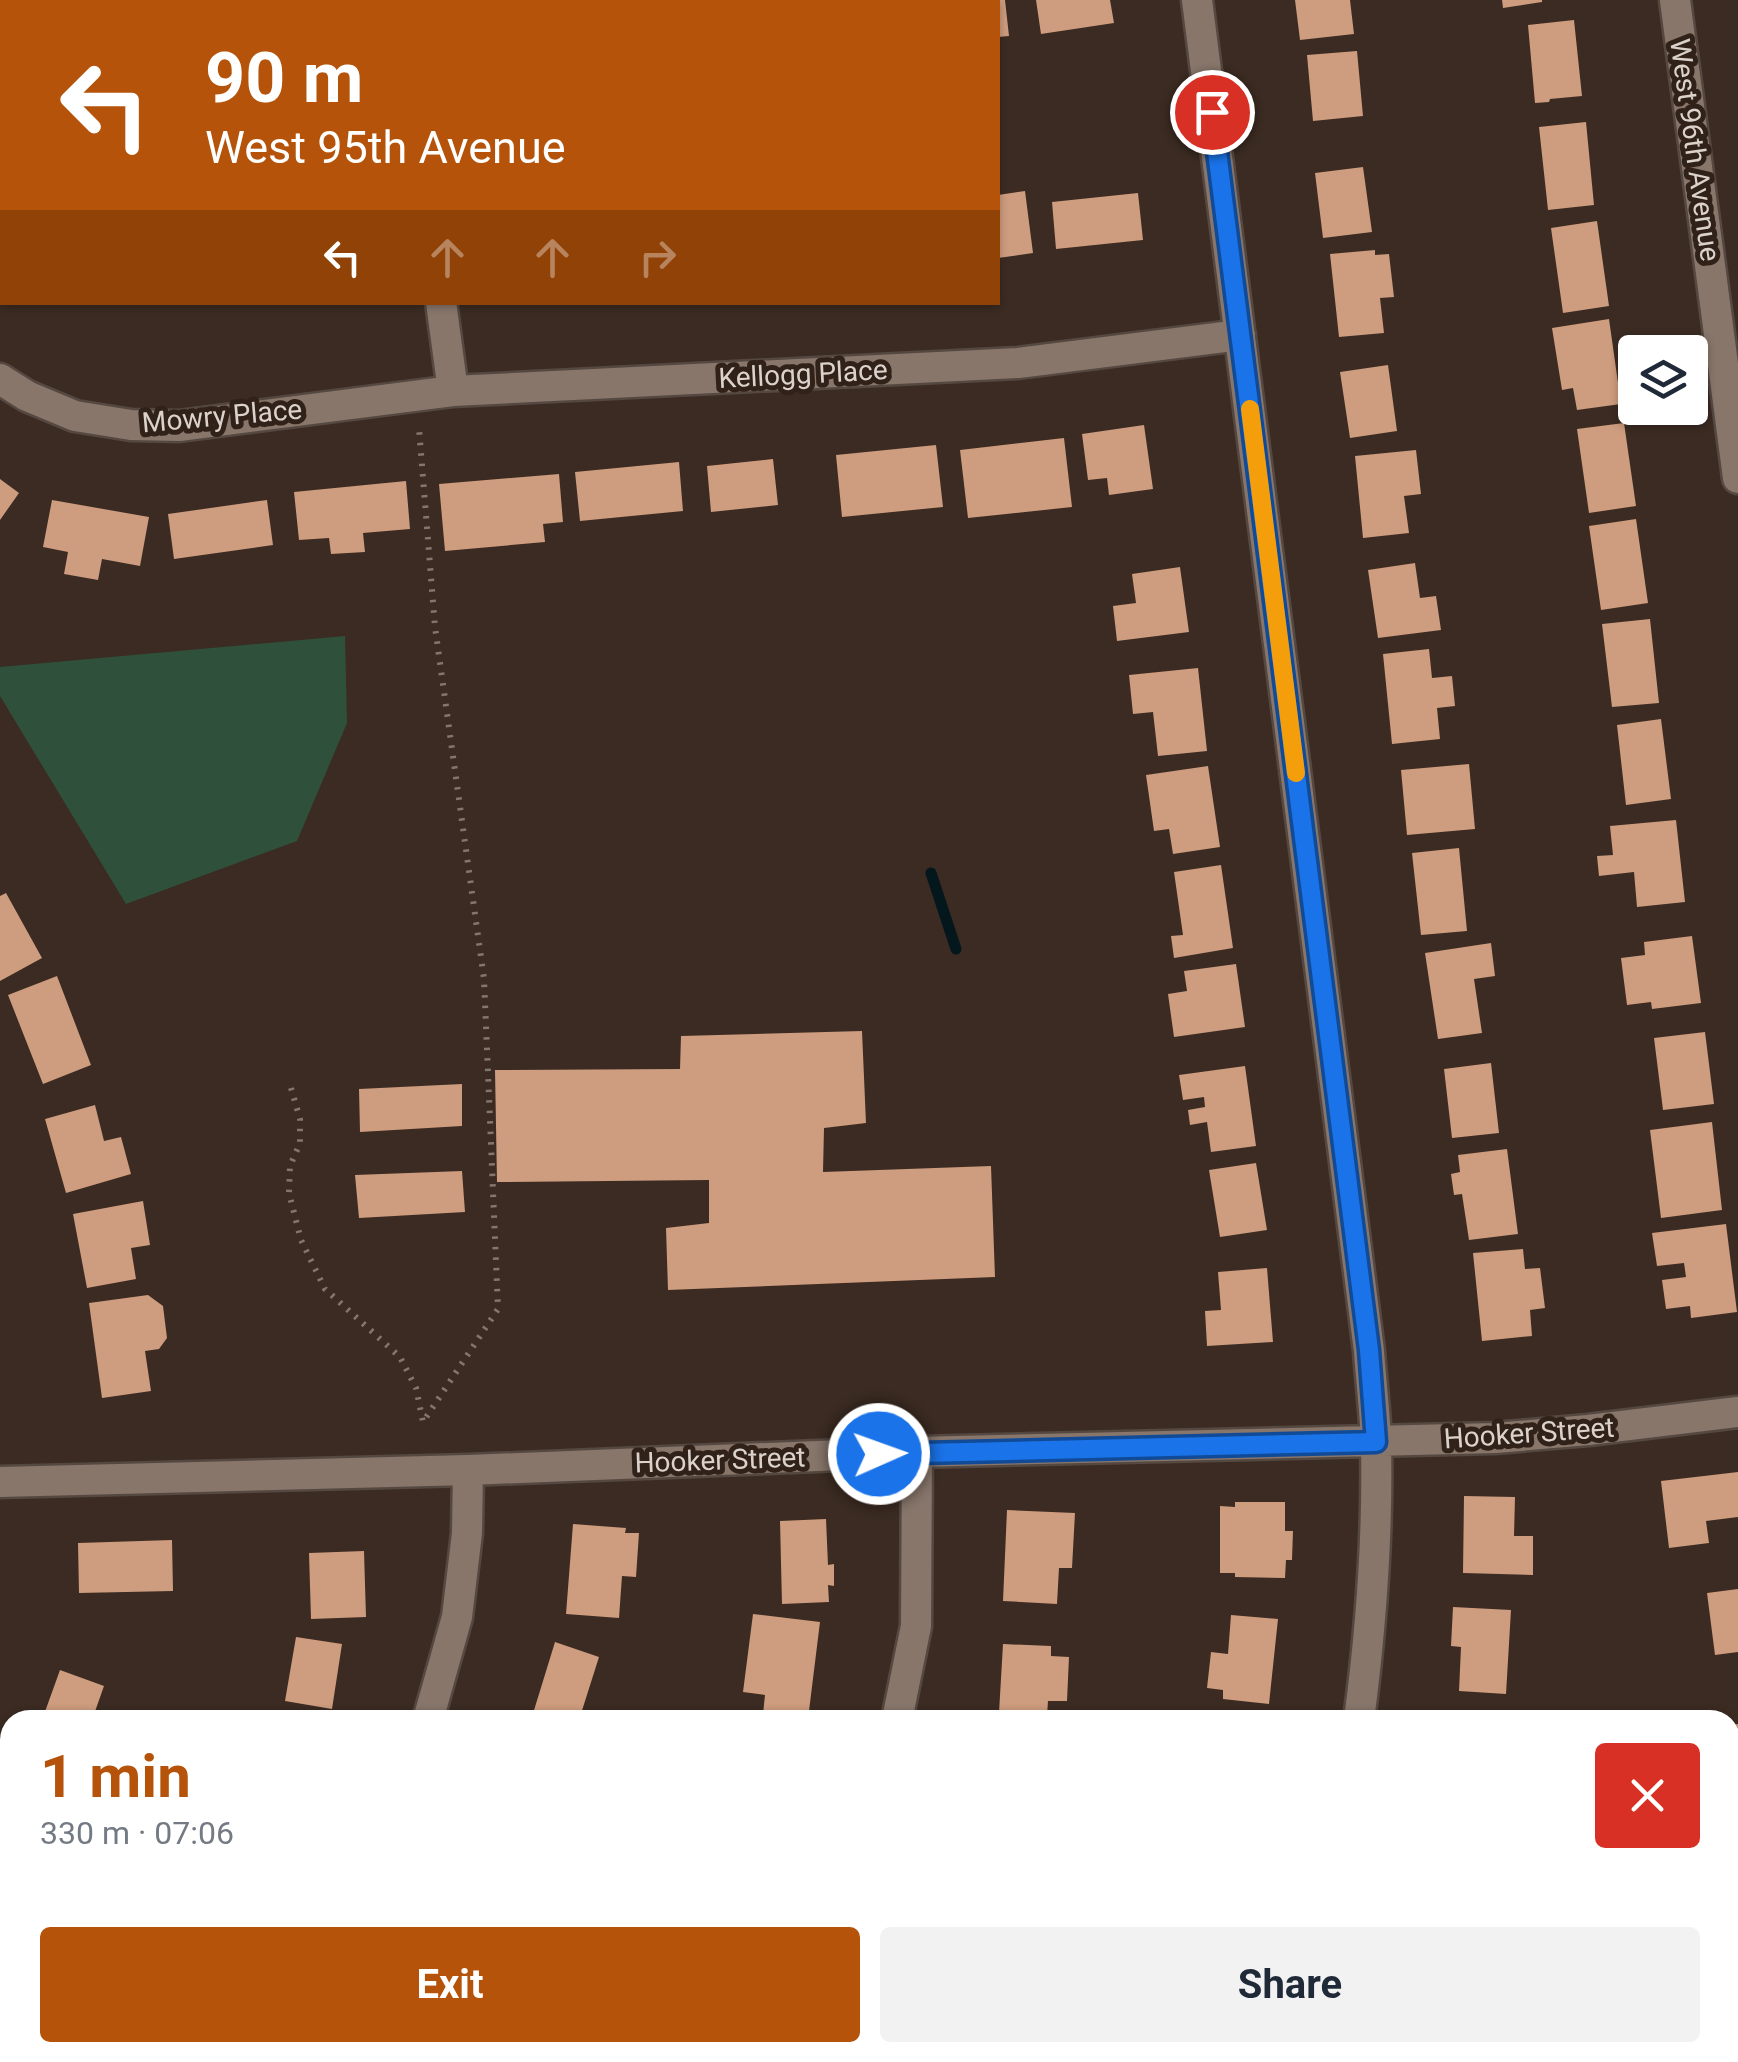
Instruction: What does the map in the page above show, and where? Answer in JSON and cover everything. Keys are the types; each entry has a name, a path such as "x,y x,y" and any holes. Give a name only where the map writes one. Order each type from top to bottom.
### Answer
{"street":[{"path":"1197,0 1369,1350 1376,1442 1369,1649 1360,1710"},
{"name":"West 96th Avenue","path":"1674,0 1725,277 1738,478"},
{"path":"442,305 452,391"},
{"name":"Kellogg Place","path":"452,391 1018,363 1240,334"},
{"name":"Mowry Place","path":"0,380 26,396 75,416 131,425 178,426 452,391"},
{"name":"Hooker Street","path":"0,1482 468,1470 916,1452 1495,1438 1738,1412"},
{"path":"899,1710 916,1626 916,1452"},
{"path":"431,1710 457,1617 467,1533 468,1470"}],"path":[{"path":"291,1088 300,1120 300,1143 290,1166 290,1193 301,1240 325,1288 400,1357 416,1388 423,1422 498,1309 484,979 436,628 418,421"}],"green space":[{"path":"345,636 347,723 297,841 126,904 0,696 0,667"}],"building":[{"path":"1000,0 1005,0 1009,36 1000,37"},
{"path":"1036,0 1110,0 1114,23 1041,34"},
{"path":"1295,0 1350,0 1354,34 1300,40"},
{"path":"1502,0 1542,0 1542,2 1503,8"},
{"path":"1574,20 1582,96 1535,103 1528,25"},
{"path":"1357,51 1363,116 1313,121 1307,55"},
{"path":"1586,122 1594,205 1548,210 1539,127"},
{"path":"1363,167 1372,232 1323,238 1315,173"},
{"path":"1025,191 1033,253 1000,258 1000,195"},
{"path":"1138,193 1143,240 1056,249 1052,202"},
{"path":"1597,221 1609,306 1563,313 1551,228"},
{"path":"1375,250 1375,255 1389,254 1394,297 1380,298 1384,333 1339,337 1330,254"},
{"path":"1609,319 1618,404 1577,410 1573,388 1562,390 1552,328"},
{"path":"1388,365 1397,431 1350,438 1340,372"},
{"path":"1144,425 1153,489 1109,495 1107,478 1088,480 1082,434"},
{"path":"1624,425 1636,506 1589,513 1577,429"},
{"path":"1064,438 1072,507 968,518 960,450"},
{"path":"936,445 943,507 842,517 836,455"},
{"path":"1416,450 1421,494 1404,496 1409,533 1363,538 1355,456"},
{"path":"773,459 778,505 711,512 707,466"},
{"path":"679,462 683,511 580,521 575,472"},
{"path":"559,474 563,522 543,524 545,542 445,551 439,484"},
{"path":"0,479 19,493 0,520"},
{"path":"406,481 410,529 363,533 365,552 331,554 329,538 299,540 294,492"},
{"path":"52,500 149,517 140,566 102,559 98,580 64,574 68,552 43,547"},
{"path":"267,500 273,545 174,559 168,514"},
{"path":"1636,519 1648,603 1601,610 1589,526"},
{"path":"1415,563 1420,598 1436,596 1441,630 1378,638 1368,570"},
{"path":"1180,567 1189,632 1117,641 1113,606 1136,603 1132,574"},
{"path":"1650,619 1659,703 1612,707 1602,624"},
{"path":"1429,649 1432,678 1452,676 1455,706 1437,708 1440,739 1392,744 1383,654"},
{"path":"1198,668 1207,751 1158,756 1153,712 1133,714 1129,675"},
{"path":"1661,719 1671,799 1626,805 1617,725"},
{"path":"1469,764 1475,829 1407,835 1401,770"},
{"path":"1208,766 1220,847 1173,854 1169,829 1154,831 1146,775"},
{"path":"1676,820 1685,902 1637,907 1634,872 1599,876 1597,856 1613,855 1610,826"},
{"path":"1459,848 1467,931 1421,935 1412,853"},
{"path":"1221,865 1233,948 1174,958 1171,936 1183,935 1174,872"},
{"path":"6,893 42,958 0,981 0,896"},
{"path":"1692,936 1701,1003 1652,1009 1651,1002 1627,1005 1621,958 1645,955 1644,942"},
{"path":"1491,943 1495,976 1474,979 1482,1033 1438,1039 1425,953"},
{"path":"1236,964 1245,1027 1174,1037 1168,994 1187,991 1184,971"},
{"path":"57,976 91,1065 43,1084 8,995"},
{"path":"862,1031 866,1123 824,1128 823,1172 991,1166 995,1277 668,1290 666,1228 709,1223 709,1180 497,1182 495,1070 680,1069 681,1036"},
{"path":"1705,1032 1714,1104 1663,1110 1654,1038"},
{"path":"1491,1063 1499,1133 1452,1138 1444,1069"},
{"path":"1245,1066 1256,1146 1211,1152 1207,1122 1190,1125 1188,1110 1205,1107 1204,1097 1183,1100 1179,1075"},
{"path":"462,1084 462,1126 360,1132 359,1089"},
{"path":"95,1105 104,1141 121,1137 131,1174 66,1193 45,1119"},
{"path":"1712,1122 1722,1210 1661,1218 1650,1130"},
{"path":"1507,1149 1518,1234 1469,1240 1462,1194 1454,1195 1451,1174 1460,1172 1458,1155"},
{"path":"1256,1163 1267,1230 1220,1237 1209,1170"},
{"path":"462,1171 465,1212 359,1218 355,1175"},
{"path":"143,1201 150,1245 131,1248 136,1279 87,1288 73,1214"},
{"path":"1726,1224 1737,1312 1691,1318 1690,1306 1666,1309 1662,1280 1686,1277 1684,1263 1657,1266 1652,1233"},
{"path":"1523,1249 1525,1269 1540,1268 1545,1308 1530,1310 1532,1336 1482,1341 1473,1253"},
{"path":"1267,1268 1273,1342 1207,1346 1205,1311 1221,1310 1218,1272"},
{"path":"148,1295 163,1306 167,1338 159,1349 145,1351 151,1391 102,1398 89,1303"},
{"path":"1738,1472 1738,1517 1706,1521 1709,1543 1669,1548 1661,1481"},
{"path":"1464,1496 1515,1497 1514,1536 1533,1536 1533,1575 1463,1573"},
{"path":"1235,1502 1285,1502 1285,1531 1293,1531 1292,1560 1286,1560 1285,1578 1220,1573 1220,1506 1235,1507"},
{"path":"1007,1510 1075,1513 1072,1568 1059,1568 1057,1604 1003,1601"},
{"path":"826,1519 828,1565 834,1564 834,1586 828,1585 829,1602 782,1604 780,1521"},
{"path":"573,1524 626,1528 625,1533 639,1533 636,1577 622,1576 619,1618 566,1614"},
{"path":"172,1540 173,1591 79,1593 78,1543"},
{"path":"364,1551 366,1617 311,1619 309,1553"},
{"path":"1738,1589 1738,1652 1715,1655 1707,1593"},
{"path":"1453,1607 1511,1610 1506,1694 1459,1691 1461,1647 1451,1646"},
{"path":"753,1614 820,1622 809,1710 763,1710 765,1695 743,1692"},
{"path":"1231,1615 1278,1619 1269,1704 1223,1699 1223,1690 1207,1688 1211,1652 1228,1654"},
{"path":"296,1637 342,1644 332,1709 285,1701"},
{"path":"555,1642 599,1657 582,1710 534,1710"},
{"path":"1003,1644 1051,1646 1051,1656 1069,1657 1067,1701 1048,1701 1047,1710 999,1710"},
{"path":"60,1670 104,1686 96,1710 46,1710"}],"waterway":[{"path":"931,873 956,949"}],"slow traffic":[{"path":"1250,409 1296,773"}],"route":[{"path":"879,1454 1376,1442 1369,1350 1212,112"}]}
